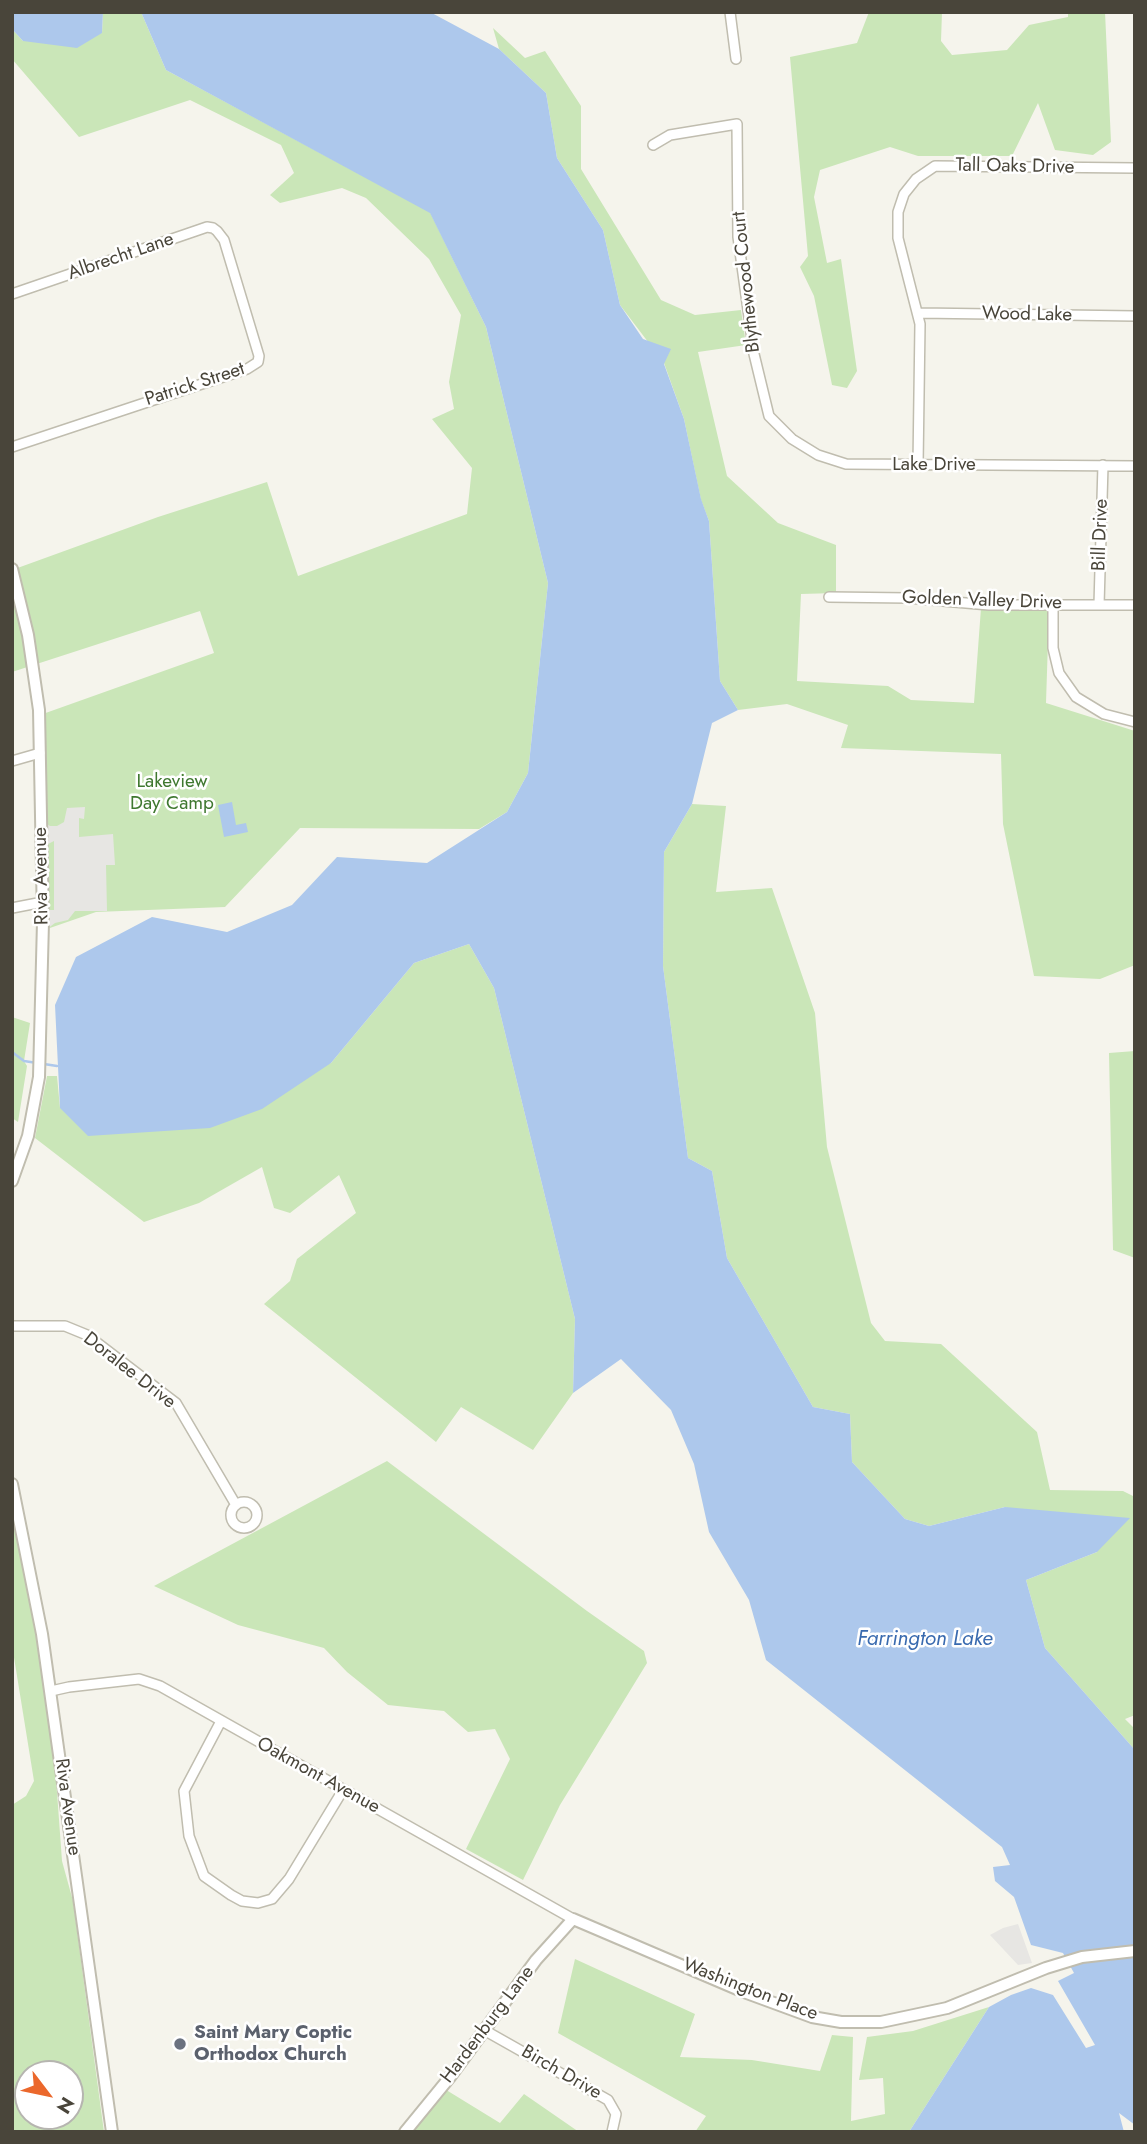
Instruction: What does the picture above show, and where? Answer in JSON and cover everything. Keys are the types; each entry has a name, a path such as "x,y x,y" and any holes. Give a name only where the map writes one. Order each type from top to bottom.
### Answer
{"street":[{"path":"730,12 736,59"},
{"name":"Blythewood Court","path":"653,145 670,135 737,124 738,237 754,354 764,396"},
{"name":"Tall Oaks Drive","path":"918,465 919,313 898,238 898,212 904,194 916,179 935,166 1135,168"},
{"name":"Albrecht Lane","path":"12,294 208,228 218,231 224,240"},
{"name":"Patrick Street","path":"12,447 247,369 258,362 259,356 224,240"},
{"name":"Wood Lake","path":"919,313 1135,316"},
{"name":"Lake Drive","path":"764,396 769,416 792,439 818,455 846,464 1135,466"},
{"name":"Bill Drive","path":"1099,605 1104,466"},
{"name":"Riva Avenue","path":"12,569 28,635 39,710 43,902 39,1063 31,1124 12,1181"},
{"name":"Golden Valley Drive","path":"829,597 908,598 989,605 1135,605"},
{"path":"1054,604 1053,648 1059,673 1076,697 1104,714 1135,722"},
{"path":"12,761 40,753"},
{"path":"12,908 43,902"},
{"name":"Doralee Drive","path":"12,1326 65,1326 87,1335 176,1403 236,1504"},
{"name":"Riva Avenue","path":"12,1484 43,1634 112,2132"},
{"name":"Oakmont Avenue","path":"51,1691 139,1679 160,1686 573,1919"},
{"path":"221,1721 184,1791 189,1836 204,1876 231,1895 242,1901 258,1903 272,1899 289,1880 342,1790"},
{"name":"Washington Place","path":"573,1919 744,1992 812,2017 841,2022 881,2022 947,2008 1046,1968 1082,1957 1135,1951"},
{"name":"Hardenburg Lane","path":"405,2132 450,2077 543,1952 573,1919"},
{"name":"Birch Drive","path":"484,2030 608,2100 617,2114 612,2132"}],"green space":[{"name":"Lakeview Day Camp","path":"103,12 141,12 166,70 430,212 486,327 548,583 528,773 507,812 479,829 300,828 225,907 96,912 47,929 40,715 214,653 200,611 12,672 12,570 158,517 267,482 298,576 467,514 472,468 432,419 454,409 449,382 461,315 429,259 366,198 342,188 280,203 270,195 294,173 281,145 190,100 79,137 12,59 12,29 23,41 102,33"},
{"path":"869,12 942,12 941,41 952,55 1007,50 1029,25 1068,17 1068,12 1105,12 1111,142 1093,155 1055,150 1038,103 1012,156 918,156 890,147 820,170 814,197 827,263 841,259 857,371 847,388 832,385 814,296 800,267 808,256 790,57 857,43"},
{"path":"493,28 525,58 545,51 581,106 581,169 661,300 695,315 741,310 746,345 698,352 727,476 778,523 836,545 836,593 801,594 797,681 888,686 911,700 974,703 981,608 1049,610 1046,703 1135,731 1135,965 1100,979 1034,976 1003,824 1001,754 841,748 848,725 787,704 738,710 720,681 709,521 701,500 684,419 664,363 620,305 603,230 557,158 546,93 499,49"},
{"path":"692,804 726,806 716,892 772,888 815,1013 827,1147 871,1323 885,1341 941,1344 1037,1432 1050,1490 1123,1491 1135,1497 1135,1715 1125,1719 1135,1729 1135,1750 1045,1648 1026,1580 1097,1552 1005,1507 929,1526 905,1519 852,1462 850,1414 813,1407 727,1258 712,1171 688,1158 663,966 664,852"},
{"path":"469,944 494,988 575,1319 573,1393 533,1450 461,1407 436,1442 264,1304 290,1281 297,1259 356,1213 339,1175 290,1213 274,1208 262,1167 199,1203 144,1222 35,1138 47,1076 57,1076 60,1108 331,1063 414,963"},
{"path":"12,1017 30,1023 24,1061 27,1066 18,1122 12,1118"},
{"path":"1135,1051 1135,1258 1113,1250 1109,1053"},
{"path":"387,1461 644,1651 647,1663 560,1805 523,1880 466,1849 510,1759 495,1729 468,1732 444,1711 388,1705 347,1672 324,1648 238,1625 154,1586"},
{"path":"12,1513 30,1581 53,1737 62,1861 73,1901 104,2132 12,2132 12,1805 26,1796 34,1781 12,1645"},
{"path":"575,1959 695,2014 680,2057 752,2060 820,2071 832,2035 853,2037 851,2121 885,2114 883,2078 859,2080 867,2037 913,2031 989,2007 909,2132 695,2132 706,2116 558,2033"},
{"path":"443,2088 500,2123 524,2094 579,2132 406,2132"}],"shaded area":[{"path":"85,807 84,819 79,818 79,837 113,834 115,865 106,865 107,911 75,911 68,920 55,923 47,929 46,910 54,910 54,841 44,846 43,821 50,826 57,826 64,822 67,808"},
{"path":"1018,1924 1032,1963 1018,1965 990,1935"}],"water":[{"path":"12,12 103,12 102,33 77,48 23,41 12,29"},
{"name":"Farrington Lake","path":"141,12 430,12 499,49 546,93 557,158 603,230 620,305 643,339 671,349 664,364 684,419 701,499 709,521 720,681 738,710 712,723 692,804 664,852 663,966 688,1158 712,1171 727,1258 813,1407 850,1414 852,1462 905,1519 929,1526 1005,1507 1130,1518 1097,1552 1026,1580 1045,1648 1135,1750 1135,2125 1119,2113 1124,2132 909,2132 989,2007 1011,1995 1031,1988 1053,1995 1086,2048 1095,2045 1058,1981 1074,1973 1063,1953 1031,1945 1014,1897 995,1881 993,1867 1010,1865 1002,1847 766,1660 749,1600 709,1532 694,1464 671,1410 621,1359 573,1393 575,1319 494,988 469,944 414,963 331,1063 262,1109 210,1128 88,1136 60,1108 55,1005 76,957 152,917 227,932 292,905 337,857 427,863 507,812 528,773 548,583 486,327 430,213 166,70"},
{"path":"232,802 236,825 246,823 248,832 224,837 218,805"}],"waterway":[{"path":"12,1052 24,1061 37,1063"},
{"path":"44,1064 57,1066"}],"place":[{"name":"Saint Mary Coptic Orthodox Church","path":"180,2044"}]}
